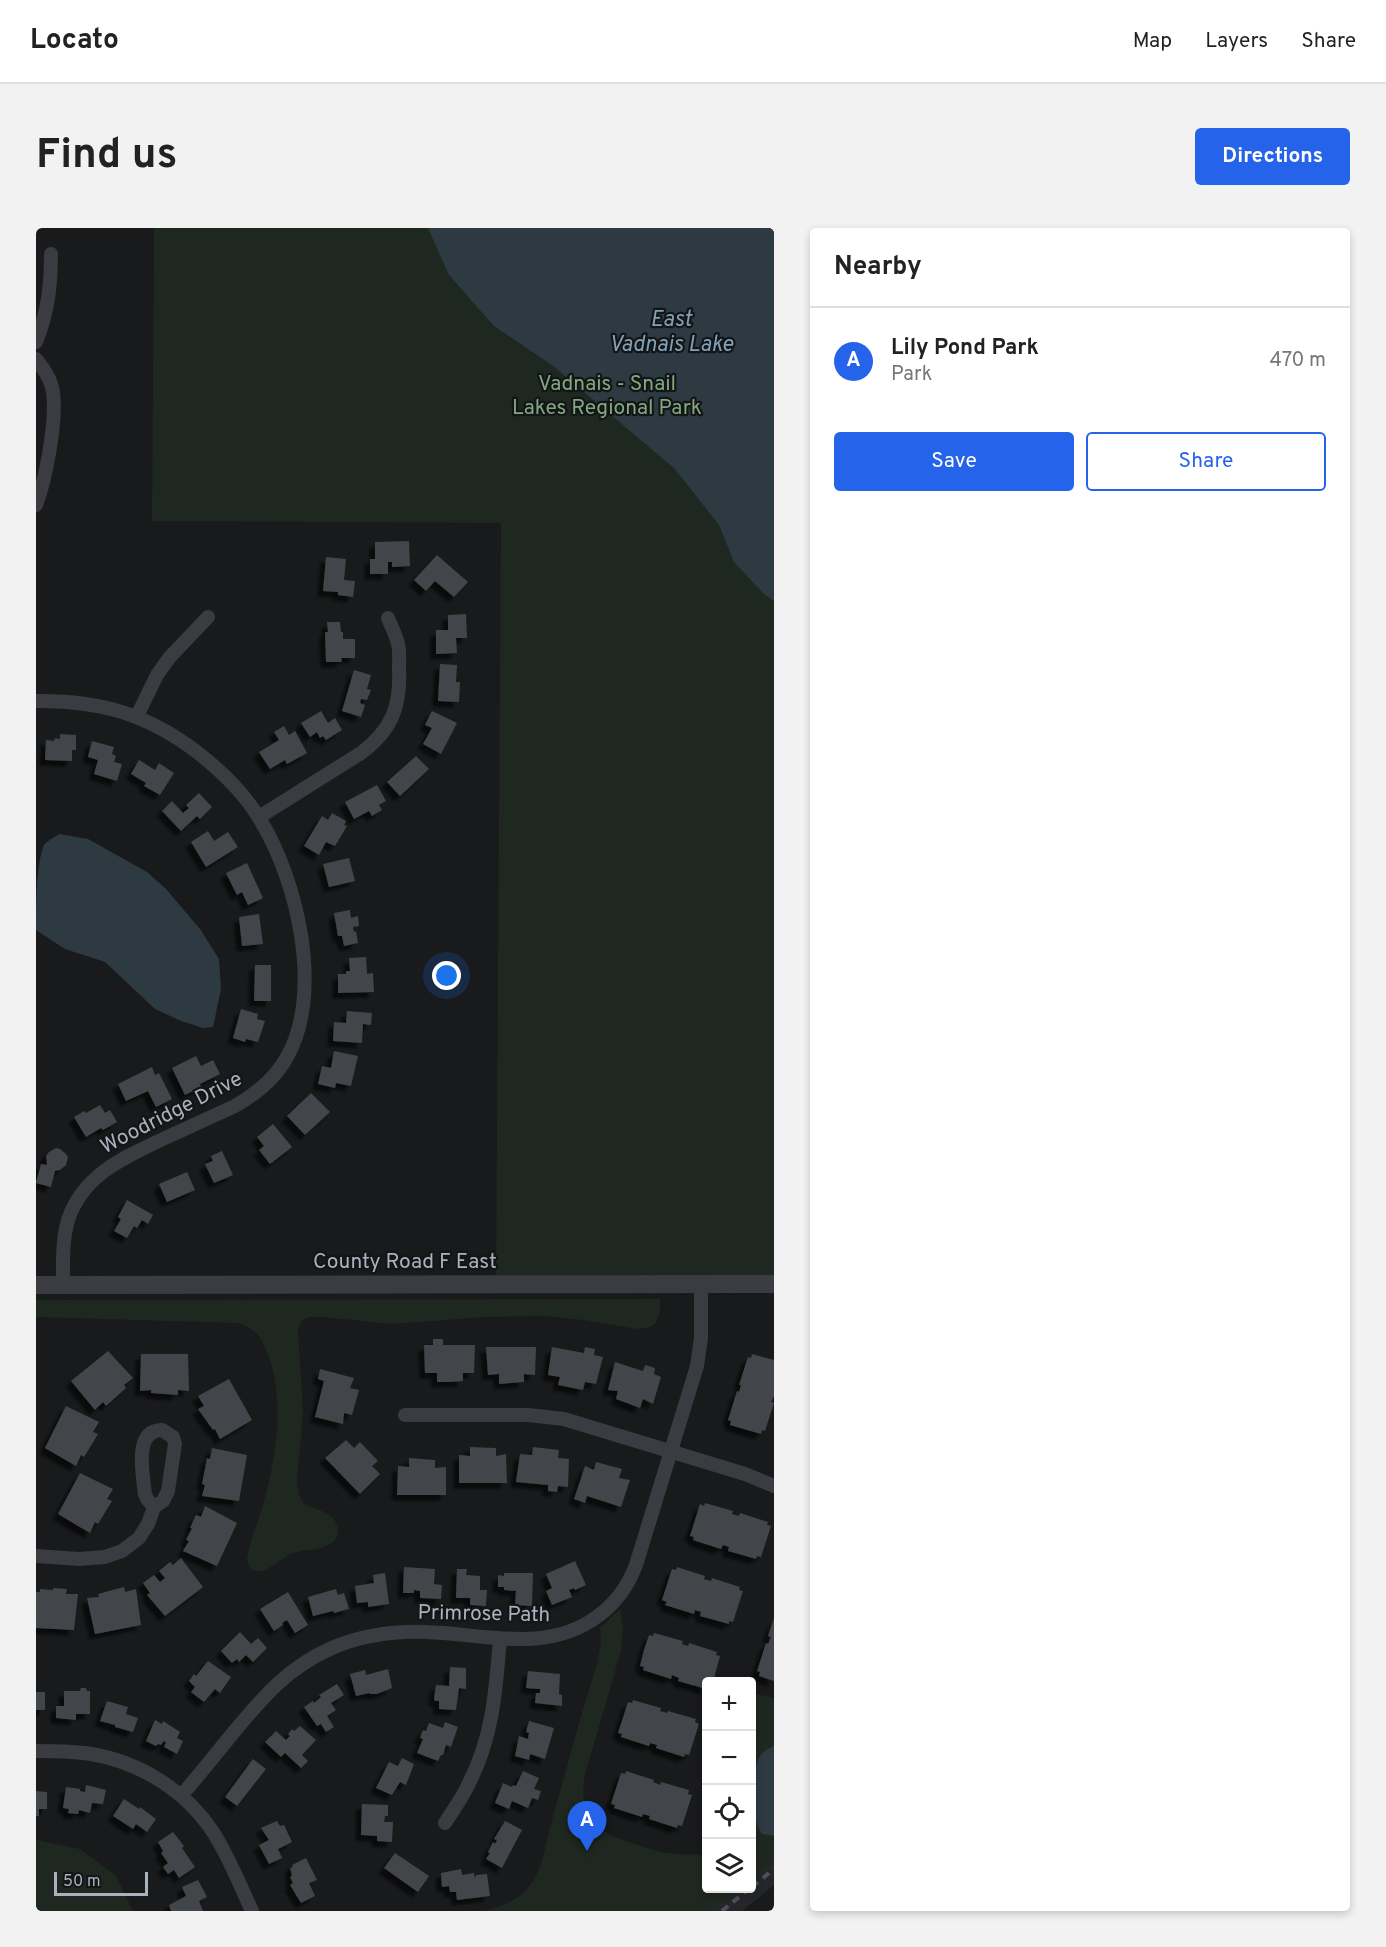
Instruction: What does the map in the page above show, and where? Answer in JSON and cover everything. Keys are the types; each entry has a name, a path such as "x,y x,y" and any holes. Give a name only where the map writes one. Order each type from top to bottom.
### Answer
{"street":[{"path":"36,342 49,299 51,254"},
{"path":"36,359 49,378 53,392 53,406 45,476 36,505"},
{"path":"137,716 157,675 169,658 208,618"},
{"path":"259,817 361,753 384,732 392,719 400,688 398,644 388,618"},
{"name":"Woodridge Drive","path":"36,701 82,703 137,716 172,735 221,773 259,817 282,863 300,923 303,954 304,986 300,1023 294,1042 278,1071 251,1097 125,1157 98,1175 76,1202 69,1219 64,1237 63,1285"},
{"name":"Primrose Path","path":"181,1797 272,1687 294,1669 323,1652 361,1638 391,1633 427,1632 534,1639 563,1635 588,1623 603,1612 626,1586 636,1565 672,1451 698,1362 702,1283"},
{"name":"County Road F East","path":"36,1285 774,1284"},
{"path":"405,1415 546,1416 576,1422 672,1451 745,1474 774,1486"},
{"path":"36,1556 93,1558 116,1554 130,1546 142,1534 154,1507 166,1497 176,1448 172,1437 162,1430 154,1431 147,1436 142,1447 145,1494 154,1507"},
{"path":"445,1823 470,1783 486,1741 494,1706 500,1638"},
{"path":"36,1751 81,1752 110,1758 149,1774 181,1797 211,1830 252,1911"}],"shaded area":[{"path":"774,1853 774,1885 742,1911 703,1911 726,1893 756,1893 756,1868"}],"green space":[{"name":"Vadnais - Snail Lakes Regional Park","path":"154,228 774,228 774,1275 496,1275 501,523 152,521"},
{"path":"660,1299 660,1311 656,1323 648,1328 637,1329 544,1316 485,1317 392,1324 323,1317 310,1317 302,1320 298,1330 303,1414 297,1482 299,1495 303,1503 325,1512 334,1519 338,1535 335,1541 328,1546 291,1554 262,1571 249,1567 247,1559 270,1477 278,1417 274,1377 269,1357 258,1335 249,1327 237,1323 36,1317 36,1300"},
{"path":"620,1609 623,1629 621,1651 584,1778 583,1794 589,1816 602,1831 624,1841 665,1853 702,1856 702,1893 733,1893 710,1911 483,1911 503,1905 521,1895 539,1870 597,1664 601,1642 600,1628"},
{"path":"756,1694 774,1698 774,1859 756,1874"},
{"path":"36,1840 80,1849 116,1876 133,1911 36,1911"}],"water":[{"name":"East Vadnais Lake","path":"428,228 774,228 774,601 764,594 734,562 719,525 675,469 552,365 494,326 449,275"},
{"path":"59,834 88,839 147,872 166,889 200,929 219,959 221,989 213,1027 203,1028 155,1009 105,962 65,949 36,930 37,886 41,853 44,845"},
{"path":"774,1746 774,1836 762,1834 756,1819 756,1765 763,1752"}],"building":[{"path":"409,541 410,566 392,567 392,562 388,562 388,574 370,574 370,559 375,559 375,542"},
{"path":"437,555 468,582 454,597 435,581 426,591 414,580"},
{"path":"326,557 346,559 344,580 355,581 353,597 338,595 338,592 323,591"},
{"path":"466,614 467,638 456,638 457,653 436,654 436,630 448,630 448,615"},
{"path":"327,622 340,622 343,639 355,639 355,658 341,658 342,662 326,662"},
{"path":"440,664 457,665 456,682 460,682 459,702 438,701"},
{"path":"354,670 371,675 367,689 371,690 367,700 361,699 360,703 365,705 361,717 342,711"},
{"path":"321,711 328,723 335,718 342,730 326,740 323,736 320,738 317,732 310,737 301,723"},
{"path":"432,711 457,723 441,754 423,744 432,728 425,725"},
{"path":"284,726 289,735 295,731 307,753 287,764 285,760 270,769 259,752 279,740 274,732"},
{"path":"60,734 76,735 76,750 72,750 72,761 45,760 46,740 60,739"},
{"path":"92,741 114,747 112,754 116,756 114,762 122,764 117,781 94,774 98,760 88,757"},
{"path":"416,756 429,769 400,796 387,782"},
{"path":"139,760 155,770 159,763 174,773 160,795 144,786 146,783 131,774"},
{"path":"377,785 386,801 379,805 382,810 372,816 369,811 354,819 345,802"},
{"path":"199,793 212,807 200,819 197,816 181,831 162,811 172,801 183,813 189,808 186,805"},
{"path":"332,813 346,821 344,825 347,826 335,846 326,842 319,855 304,846 322,816 328,820"},
{"path":"208,831 214,841 228,832 238,847 206,867 191,842"},
{"path":"349,858 355,881 329,887 323,864"},
{"path":"247,863 263,898 248,905 242,892 237,895 226,873"},
{"path":"350,910 351,918 358,916 359,926 353,927 358,943 344,946 342,936 338,936 334,913"},
{"path":"259,914 263,944 242,946 239,917"},
{"path":"366,957 367,974 373,973 374,992 338,993 338,974 346,974 346,971 350,971 349,958"},
{"path":"255,965 271,965 271,1001 254,1001"},
{"path":"241,1009 258,1014 257,1019 265,1021 258,1042 246,1039 245,1042 233,1038"},
{"path":"347,1011 372,1013 371,1025 363,1024 362,1043 333,1041 334,1022 346,1023"},
{"path":"334,1051 358,1056 351,1086 336,1083 335,1088 318,1084 322,1066 331,1068"},
{"path":"196,1056 201,1066 213,1060 220,1074 185,1095 172,1068"},
{"path":"152,1067 155,1075 159,1073 172,1099 156,1107 148,1091 126,1101 118,1084"},
{"path":"311,1093 330,1112 305,1135 287,1116"},
{"path":"100,1105 105,1113 110,1110 117,1122 86,1137 74,1117"},
{"path":"273,1124 292,1147 270,1164 259,1150 264,1146 257,1137"},
{"path":"56,1148 68,1157 66,1165 55,1171 51,1187 36,1183 41,1164 47,1165 46,1156"},
{"path":"222,1151 233,1175 214,1183 205,1164 213,1161 211,1156"},
{"path":"187,1172 195,1190 167,1202 159,1184"},
{"path":"127,1200 153,1215 148,1224 142,1220 137,1228 134,1226 127,1238 114,1231 121,1219 118,1217"},
{"path":"433,1339 443,1339 443,1345 475,1345 474,1373 463,1373 463,1381 437,1382 437,1373 425,1373 424,1345 433,1345"},
{"path":"486,1347 536,1347 535,1375 524,1374 524,1382 499,1384 499,1374 488,1375"},
{"path":"552,1347 584,1353 585,1347 595,1349 594,1355 603,1357 596,1384 585,1382 583,1390 558,1385 560,1377 548,1375"},
{"path":"108,1351 133,1378 124,1385 126,1388 106,1406 103,1402 95,1410 71,1381"},
{"path":"141,1354 188,1354 189,1391 178,1390 178,1395 151,1393 151,1390 140,1391"},
{"path":"752,1354 774,1360 774,1396 771,1402 774,1403 765,1431 762,1430 761,1434 730,1425 731,1421 728,1420 737,1391 739,1392 748,1357 751,1358"},
{"path":"615,1362 643,1371 645,1365 655,1368 654,1374 661,1377 653,1404 643,1399 640,1408 616,1399 618,1391 608,1390"},
{"path":"320,1369 354,1378 350,1388 359,1390 352,1415 344,1413 343,1424 315,1417 324,1381 318,1379"},
{"path":"229,1379 252,1420 220,1439 215,1429 213,1430 198,1409 204,1406 198,1396"},
{"path":"66,1406 99,1422 93,1432 98,1434 84,1457 81,1455 76,1466 45,1448"},
{"path":"346,1440 354,1448 360,1442 378,1461 372,1466 380,1474 360,1494 325,1458"},
{"path":"470,1447 496,1448 496,1456 506,1454 507,1483 459,1483 459,1455 470,1456"},
{"path":"533,1447 559,1450 558,1458 569,1459 568,1487 558,1486 557,1492 548,1491 548,1485 516,1482 520,1454 532,1455"},
{"path":"212,1448 247,1455 239,1501 202,1496 207,1458 210,1459"},
{"path":"409,1458 435,1460 435,1468 446,1467 446,1495 397,1495 398,1466 409,1467"},
{"path":"596,1462 622,1469 619,1478 630,1480 621,1507 587,1496 585,1503 574,1499 585,1466 594,1470"},
{"path":"80,1473 113,1489 107,1499 112,1501 98,1524 95,1522 90,1533 58,1514"},
{"path":"705,1503 733,1511 732,1514 739,1516 740,1513 768,1522 767,1525 771,1526 761,1557 757,1556 756,1559 728,1551 729,1547 723,1545 721,1549 693,1540 694,1537 690,1536 700,1504 704,1506"},
{"path":"205,1506 237,1523 217,1566 183,1551 189,1541 186,1540 196,1515 201,1517"},
{"path":"181,1558 203,1587 165,1616 147,1595 150,1593 143,1583 154,1575 160,1582 165,1578 159,1571 170,1562 173,1565"},
{"path":"575,1561 586,1585 569,1590 572,1597 552,1605 546,1591 552,1588 546,1574"},
{"path":"404,1567 435,1569 434,1584 442,1585 441,1599 420,1598 420,1591 414,1590 414,1593 403,1593"},
{"path":"677,1567 705,1576 704,1579 711,1581 712,1578 740,1587 739,1590 743,1591 733,1622 729,1621 729,1624 700,1616 701,1612 695,1610 694,1614 665,1605 667,1602 662,1600 672,1569 676,1570"},
{"path":"457,1569 467,1569 466,1575 480,1576 480,1590 487,1590 486,1606 470,1605 470,1598 456,1598"},
{"path":"385,1573 389,1604 368,1607 368,1602 357,1603 355,1586 374,1583 373,1575"},
{"path":"504,1573 533,1573 532,1606 515,1605 516,1591 498,1587 498,1575 504,1576"},
{"path":"124,1587 125,1592 136,1589 141,1625 95,1634 87,1598 99,1597 98,1594"},
{"path":"53,1588 67,1589 66,1594 78,1594 74,1630 36,1628 36,1592 40,1592 40,1589 53,1590"},
{"path":"336,1589 338,1595 344,1593 349,1609 313,1616 308,1597"},
{"path":"288,1592 308,1625 295,1633 287,1620 274,1631 260,1609"},
{"path":"774,1618 774,1681 759,1676 760,1672 757,1671 766,1643 768,1644 771,1637 768,1636"},
{"path":"240,1632 251,1644 258,1638 267,1648 253,1662 246,1655 239,1662 237,1659 232,1663 221,1651"},
{"path":"654,1633 683,1641 682,1644 688,1646 689,1643 717,1652 716,1655 720,1656 714,1677 702,1677 702,1688 678,1681 679,1678 672,1675 671,1679 643,1670 644,1667 640,1666 644,1650 649,1635 653,1636"},
{"path":"208,1661 231,1677 220,1693 215,1689 204,1702 191,1692 195,1687 189,1681"},
{"path":"450,1667 466,1668 466,1689 459,1688 456,1710 439,1709 439,1701 434,1699 436,1685 449,1686"},
{"path":"388,1669 392,1688 377,1694 356,1696 350,1674 365,1670 366,1675"},
{"path":"528,1671 560,1674 559,1694 562,1695 562,1706 535,1703 536,1693 540,1693 540,1689 526,1688"},
{"path":"337,1684 344,1695 331,1703 336,1710 327,1716 334,1727 326,1732 321,1724 317,1726 304,1707 313,1701 314,1703 321,1697 319,1695"},
{"path":"81,1688 90,1691 90,1714 76,1714 76,1720 56,1718 56,1706 64,1706 64,1691 80,1691"},
{"path":"36,1692 45,1692 45,1710 36,1710"},
{"path":"633,1700 661,1708 660,1711 696,1719 695,1722 699,1724 689,1755 685,1754 684,1757 656,1748 657,1745 650,1743 649,1746 621,1737 622,1734 618,1733 628,1702 632,1703"},
{"path":"107,1701 128,1707 126,1714 138,1718 133,1732 100,1721"},
{"path":"155,1720 162,1724 163,1721 180,1732 177,1738 183,1741 177,1754 164,1747 166,1742 164,1741 161,1745 156,1746 146,1741"},
{"path":"529,1721 554,1728 545,1759 530,1754 529,1760 515,1756 519,1736 528,1739 529,1733 526,1732"},
{"path":"445,1722 458,1727 451,1747 446,1745 438,1761 417,1753 423,1739 420,1738 423,1730 426,1731 429,1723 443,1728"},
{"path":"300,1726 316,1740 302,1755 308,1761 301,1768 285,1753 281,1757 265,1742 276,1731 286,1740 292,1729 294,1731"},
{"path":"402,1758 414,1764 406,1785 400,1782 392,1795 376,1788 389,1762 398,1766"},
{"path":"253,1759 266,1769 237,1806 225,1797"},
{"path":"523,1771 539,1778 534,1789 541,1791 538,1800 532,1798 528,1808 512,1801 509,1809 495,1803 503,1783 512,1787 516,1786"},
{"path":"626,1771 654,1780 653,1782 660,1785 661,1782 689,1790 688,1794 692,1795 682,1826 678,1825 677,1828 649,1819 650,1816 643,1814 642,1817 614,1808 615,1805 611,1804 621,1773 625,1774"},
{"path":"86,1785 106,1790 103,1804 92,1803 90,1813 79,1810 78,1814 68,1813 69,1809 63,1808 66,1787 85,1792"},
{"path":"36,1791 47,1792 47,1809 39,1809 39,1816 36,1816"},
{"path":"124,1799 156,1819 147,1832 136,1824 133,1829 113,1816"},
{"path":"362,1804 388,1805 388,1816 385,1816 384,1822 393,1822 392,1842 377,1841 377,1836 361,1835"},
{"path":"277,1821 280,1826 284,1825 292,1842 278,1849 282,1858 269,1864 259,1845 269,1840 261,1828"},
{"path":"505,1821 522,1830 502,1868 486,1859"},
{"path":"173,1832 184,1846 182,1848 195,1867 179,1878 174,1870 168,1874 163,1867 168,1863 161,1853 163,1851 158,1842"},
{"path":"395,1853 429,1876 418,1892 384,1868"},
{"path":"306,1858 317,1880 309,1883 315,1896 301,1903 290,1885 293,1883 290,1868"},
{"path":"461,1869 462,1875 474,1873 475,1878 476,1875 487,1874 490,1896 457,1900 456,1892 450,1892 449,1886 442,1887 441,1873"},
{"path":"198,1880 207,1897 199,1901 203,1911 171,1911 169,1905 186,1896 182,1887"}],"railway":[{"path":"756,1884 774,1869"},
{"path":"722,1911 744,1893"}],"place":[{"name":"Lily Pond Park","path":"587,1851"}]}
